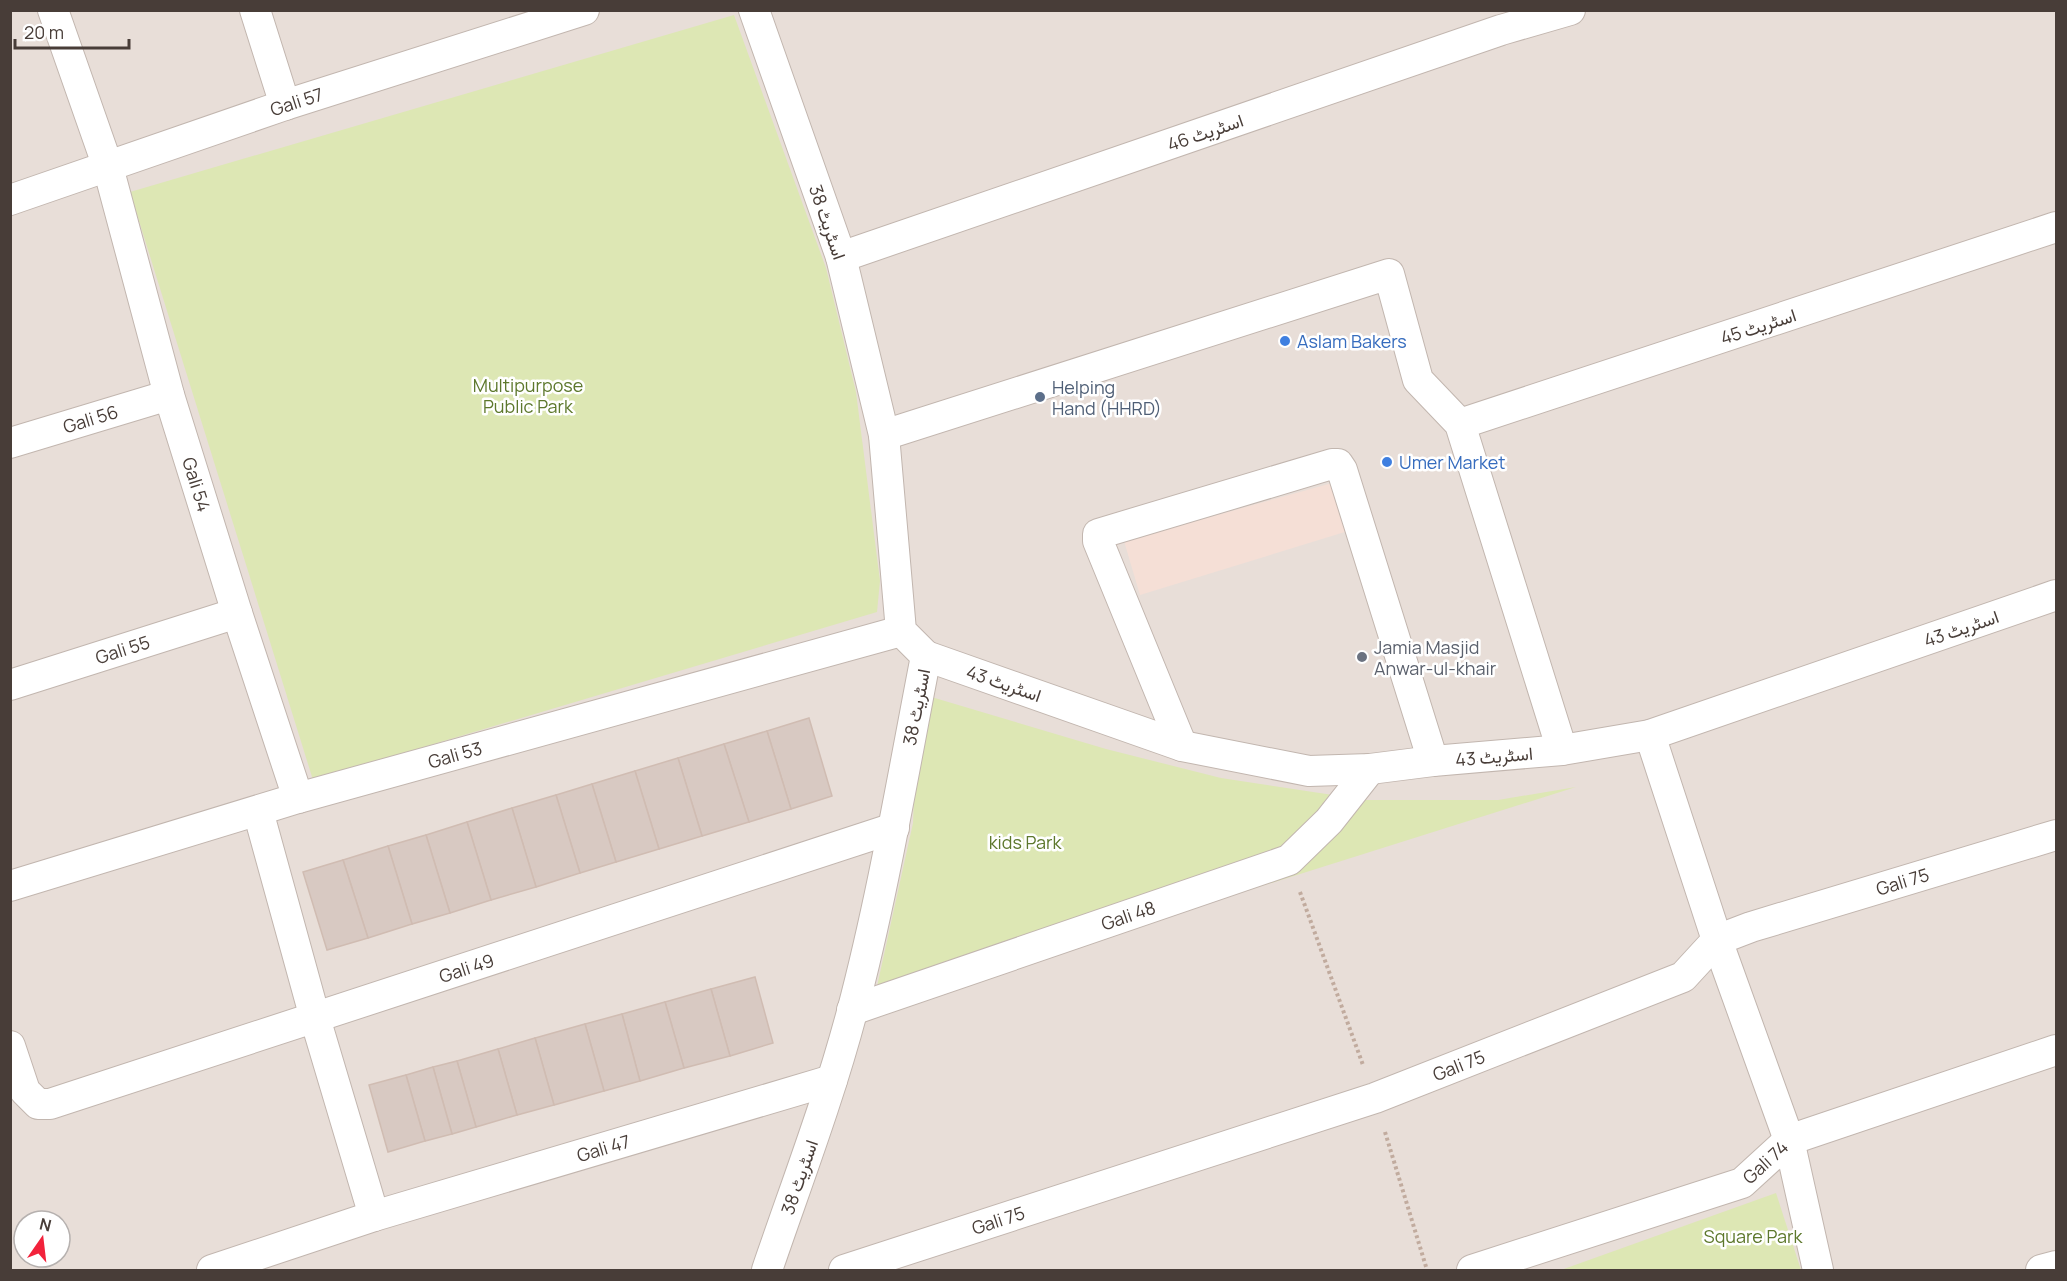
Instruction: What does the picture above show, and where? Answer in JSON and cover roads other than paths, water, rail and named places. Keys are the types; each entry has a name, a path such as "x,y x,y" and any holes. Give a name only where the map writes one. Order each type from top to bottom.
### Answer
{"street":[{"name":"Gali 54","path":"53,10 108,167 169,395 237,614 298,798"},
{"path":"255,10 285,105"},
{"name":"Gali 57","path":"10,200 285,105 584,10"},
{"name":"اسٹریٹ 38","path":"754,10 841,257 884,435 901,631 926,656 894,828 852,1010 832,1080 767,1270"},
{"name":"اسٹریٹ 46","path":"841,257 1489,34 1570,10"},
{"name":"اسٹریٹ 45","path":"1460,424 2056,227"},
{"path":"884,435 1389,274 1418,380 1460,424 1562,750"},
{"name":"Gali 56","path":"10,443 169,395"},
{"path":"1182,746 1098,541 1098,534 1309,470 1338,464 1342,470 1433,761"},
{"name":"اسٹریٹ 43","path":"926,656 1182,746 1309,771 1370,769 1562,750 1650,735 2056,595"},
{"name":"Gali 55","path":"10,685 237,614"},
{"name":"Gali 53","path":"10,886 298,798 901,631"},
{"path":"1650,735 1718,940 1789,1140 1818,1270"},
{"name":"Gali 48","path":"852,1010 1289,860 1329,821 1370,769"},
{"path":"258,811 315,1018 374,1216"},
{"name":"Gali 49","path":"10,1046 25,1091 38,1104 50,1104 894,828"},
{"name":"Gali 75","path":"844,1270 1375,1098 1683,977 1718,940 1751,927 2056,835"},
{"name":"Gali 74","path":"1472,1270 1742,1183 1789,1140 2056,1050"},
{"name":"Gali 47","path":"212,1270 374,1216 832,1080"},
{"path":"2041,1270 2056,1266"}],"place":[{"name":"Aslam Bakers","path":"1285,341"},
{"name":"Helping Hand (HHRD)","path":"1040,397"},
{"name":"Umer Market","path":"1387,462"},
{"name":"Jamia Masjid Anwar-ul-khair","path":"1362,657"}],"park label":[{"name":"Multipurpose Public Park","path":"528,395"},
{"name":"kids Park","path":"1025,842"},
{"name":"Square Park","path":"1753,1236"}]}
